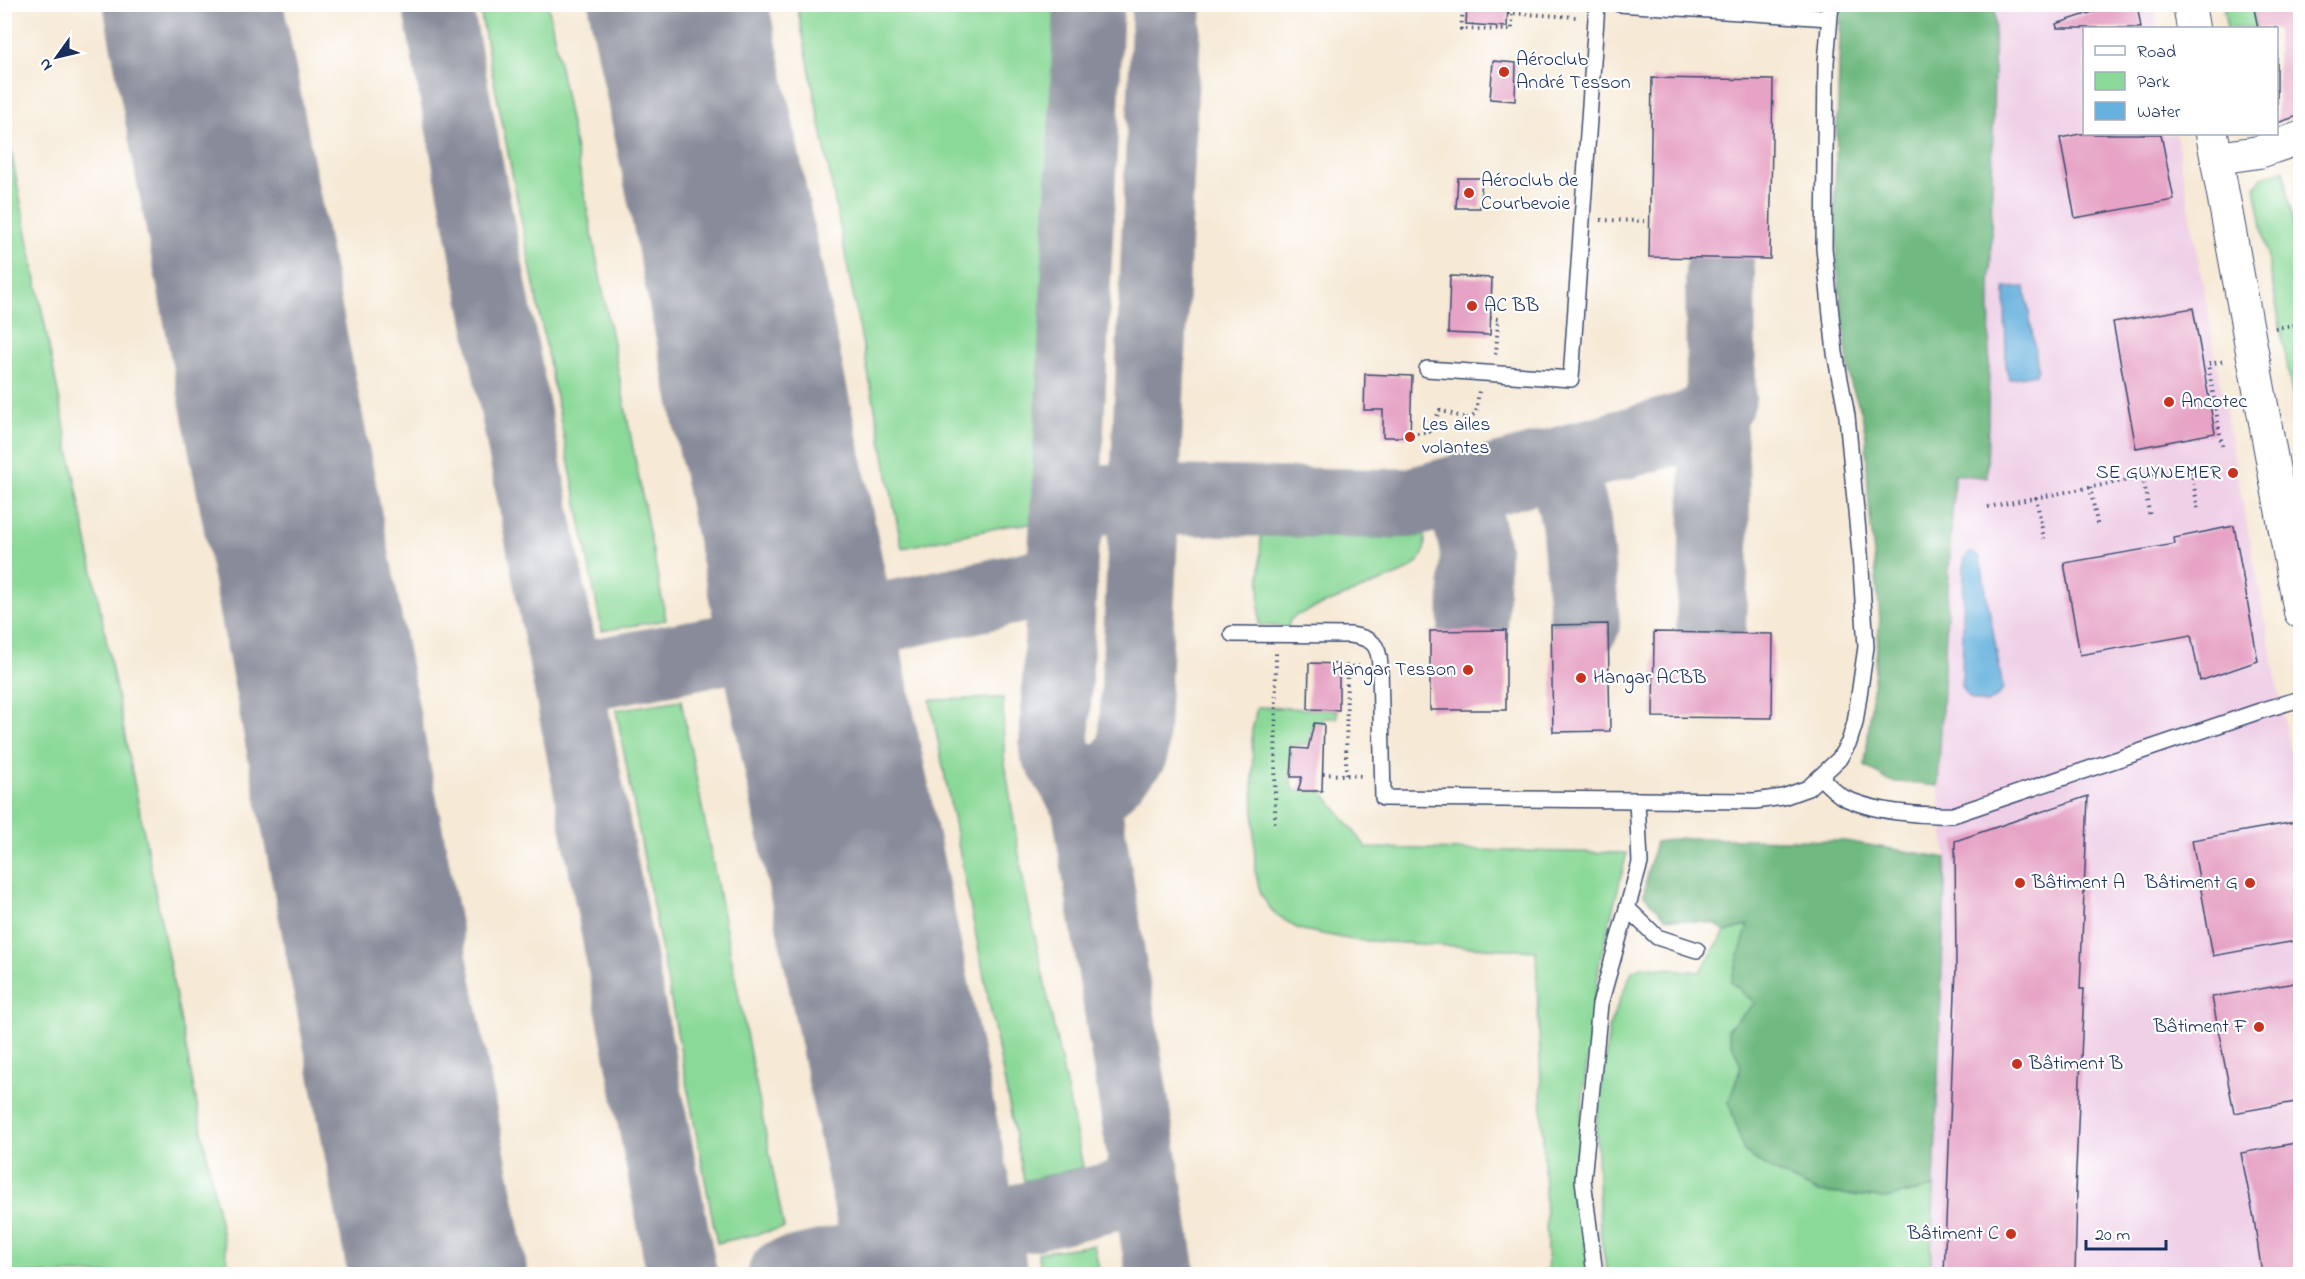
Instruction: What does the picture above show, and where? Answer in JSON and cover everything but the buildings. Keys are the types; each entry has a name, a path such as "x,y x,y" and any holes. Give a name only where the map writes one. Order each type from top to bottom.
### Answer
{"street":[{"path":"2189,4 2193,27"},
{"path":"2301,138 2259,152 2215,146 2301,612"}],"lane":[{"path":"1232,634 1366,637 1380,653 1383,798 1755,801 1783,797 1808,788 1839,759 1849,742 1861,692 1866,647 1860,553 1846,416 1835,352 1824,249 1826,62 1830,11 1619,4"},
{"path":"1427,369 1571,379 1597,11"},
{"path":"1820,777 1841,796 1874,807 1927,816 1953,815 2301,699"},
{"path":"1595,1275 1582,1180 1600,1004 1640,862 1637,800"},
{"path":"1627,908 1657,938 1697,950"}],"path":[{"path":"1430,5 1463,7 1461,29 1512,30 1510,13 1597,11"},
{"path":"1582,220 1644,221"},
{"path":"1417,433 1429,432 1440,410 1467,419 1476,413 1489,373 1498,320 1490,318"},
{"path":"2275,328 2301,324"},
{"path":"2222,446 2208,364 2254,357"},
{"path":"1988,507 2191,468 2198,509"},
{"path":"2143,477 2150,518"},
{"path":"2090,487 2098,528"},
{"path":"2036,497 2044,538"},
{"path":"1275,823 1276,634"},
{"path":"1346,775 1347,666 1380,666"},
{"path":"1323,774 1364,776 1364,799 1383,798"}],"shaded area":[{"path":"2018,4 2154,5 2158,27 2083,27 2083,135 2176,135 2300,805 2300,1274 1930,1274 1946,858 1938,786 1954,474 1987,478 1995,12"}],"green space":[{"path":"479,5 548,5 666,620 602,631"},
{"path":"797,5 1074,5 1048,522 1006,526 902,548"},
{"path":"1841,5 1995,5 1987,478 1954,474 1938,786 1889,781 1865,766 1880,619 1868,493 1866,437 1862,414 1850,381 1837,265 1835,193"},
{"path":"2223,5 2253,5 2257,27 2227,27"},
{"path":"5,121 230,1274 5,1274"},
{"path":"2284,170 2300,264 2300,436 2255,187 2262,177"},
{"path":"1421,516 1425,548 1419,560 1405,572 1297,615 1290,620 1288,627 1259,625 1261,520 1383,520"},
{"path":"1003,698 1004,757 1022,874 1083,1167 1024,1181 930,700"},
{"path":"681,700 784,1228 717,1243 616,710"},
{"path":"1257,707 1337,710 1337,718 1323,718 1323,744 1291,745 1291,782 1295,791 1322,791 1367,848 1627,853 1600,960 1583,1096 1579,1151 1579,1211 1591,1274 1548,1274 1536,951 1353,940 1298,929 1273,912 1261,895 1255,871 1252,731"},
{"path":"1683,838 1844,841 1946,858 1934,1187 1885,1198 1818,1192 1770,1169 1744,1152 1729,1102 1741,1067 1727,1030 1755,1003 1731,982 1748,925 1725,932 1716,924 1666,918 1644,895 1656,842"},
{"path":"1749,925 1731,982 1755,1003 1727,1030 1741,1067 1729,1102 1744,1152 1770,1169 1818,1192 1885,1198 1934,1187 1930,1274 1607,1274 1600,1231 1596,1123 1610,1024 1632,971 1643,966 1700,972 1725,932"},
{"path":"1094,1245 1100,1274 1042,1274 1038,1253"}],"water":[{"path":"2025,287 2038,369 2036,374 2009,379 2006,368 2005,288"},
{"path":"1968,553 1980,557 2003,689 1998,696 1987,703 1971,698 1965,693 1962,685 1964,562"}],"taxiway":[{"path":"437,4 682,1274"},
{"path":"1089,4 1054,749 1086,803 1161,1274"},
{"path":"1086,803 1133,752 1167,4"},
{"path":"1064,545 1072,521 1080,510 1086,505 1103,499 1410,503 1690,426 1710,416 1721,398 1720,270"},
{"path":"1710,416 1715,495 1711,628"},
{"path":"1561,462 1576,521 1585,624"},
{"path":"1460,490 1475,549 1473,631"},
{"path":"567,679 806,634 1063,579"},
{"path":"783,1274 1146,1189"}],"runway":[{"path":"193,4 438,1274"},
{"path":"678,4 938,1274"}],"place":[{"name":"Aéroclub André Tesson","path":"1504,72"},
{"name":"Aéroclub de Courbevoie","path":"1469,193"},
{"name":"AC BB","path":"1472,306"},
{"name":"Ancotec","path":"2169,402"},
{"name":"Les ailes volantes","path":"1410,437"},
{"name":"SE GUYNEMER","path":"2233,473"},
{"name":"Hangar Tesson","path":"1468,670"},
{"name":"Hangar ACBB","path":"1581,678"},
{"name":"Bâtiment A","path":"2020,883"},
{"name":"Bâtiment G","path":"2250,883"},
{"name":"Bâtiment F","path":"2259,1027"},
{"name":"Bâtiment B","path":"2017,1064"},
{"name":"Bâtiment C","path":"2011,1234"}]}
